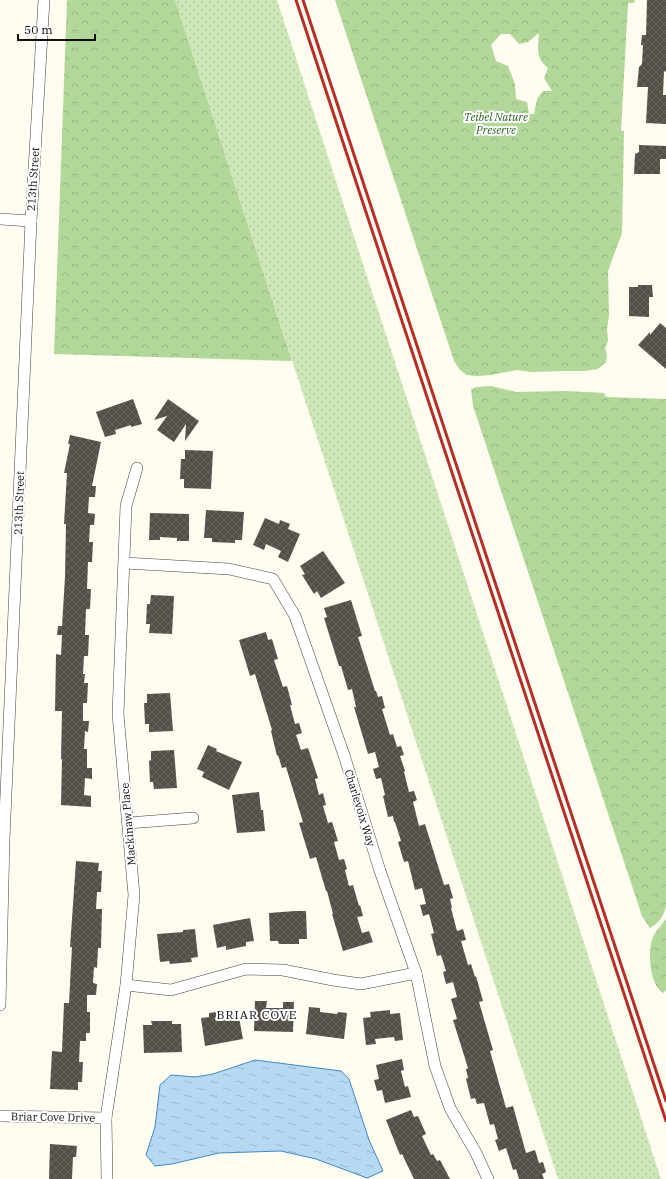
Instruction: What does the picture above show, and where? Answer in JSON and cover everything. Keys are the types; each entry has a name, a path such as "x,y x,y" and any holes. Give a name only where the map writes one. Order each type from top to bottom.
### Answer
{"street":[{"name":"213th Street","path":"0,1006 5,823 30,221 44,0"},
{"path":"0,219 30,221"},
{"name":"Mackinaw Place","path":"107,1179 106,1118 126,985 134,895 118,714 126,506 137,468"},
{"name":"Charlevoix Way","path":"125,563 229,569 273,579 295,616 344,755 380,871 416,973 435,1066 450,1108 476,1153 488,1179"},
{"path":"128,823 193,818"},
{"path":"126,985 171,990 246,969 283,970 361,984 416,973"},
{"name":"Briar Cove Drive","path":"0,1116 106,1118"}],"green space":[{"path":"67,0 175,0 292,361 54,354"},
{"path":"175,0 277,0 661,1179 558,1179"},
{"name":"Teibel Nature Preserve","path":"335,0 635,0 634,3 628,3 621,131 624,131 622,233 608,271 609,315 607,329 608,341 605,348 607,355 606,362 598,369 584,371 531,372 517,370 476,376 467,375 460,370 454,361","holes":["539,33 538,52 541,60 548,68 544,78 552,91 543,91 537,99 534,114 529,114 527,102 516,99 515,84 508,66 496,61 491,45 501,34 510,34 519,44 528,42"]},
{"path":"491,386 516,392 566,391 604,393 606,397 666,399 666,907 664,914 656,924 650,928 642,916 473,406 471,389"},
{"path":"666,919 666,990 663,993 655,983 651,967 650,950 654,934"}],"water":[{"path":"255,1060 341,1071 349,1079 369,1140 383,1171 367,1178 316,1159 281,1151 219,1153 172,1164 155,1166 146,1155 155,1127 160,1085 171,1075 195,1077 213,1074"}],"building":[{"path":"647,0 666,0 666,72 664,71 663,95 666,95 666,124 646,123 648,87 637,87 639,67 642,64 642,35 646,35"},
{"path":"639,145 666,146 666,159 660,159 660,174 634,174 635,154 639,152"},
{"path":"638,285 652,285 653,297 649,297 649,317 629,316 629,287 638,287"},
{"path":"660,323 666,328 666,369 638,345 650,332 650,335"},
{"path":"133,399 142,424 131,427 131,425 115,430 116,434 105,437 96,412"},
{"path":"168,399 199,421 185,441 186,424 174,442 157,430 167,416 154,420"},
{"path":"70,435 101,442 92,486 96,486 95,497 89,497 88,513 95,514 94,525 90,525 89,542 93,542 92,562 88,562 87,589 91,589 90,609 86,609 85,635 89,635 88,656 84,656 83,674 85,674 84,683 88,683 87,703 83,703 83,721 89,721 88,732 85,731 84,749 87,749 87,768 92,768 92,779 85,778 84,795 91,796 91,807 61,805 62,711 55,711 56,654 61,655 62,635 57,635 58,626 62,626 65,577 66,524 64,524 67,473 64,473 70,444 68,444"},
{"path":"185,450 213,451 211,489 184,488 184,479 180,479 181,459 185,459"},
{"path":"206,510 244,512 242,540 235,540 235,543 212,542 212,538 204,538"},
{"path":"150,513 189,514 189,541 177,541 177,538 160,537 160,540 149,540"},
{"path":"265,518 279,524 280,520 290,524 288,529 300,534 288,562 278,557 281,551 266,544 264,550 253,545"},
{"path":"323,551 345,583 321,598 317,591 314,594 302,575 305,574 300,566"},
{"path":"151,595 174,596 172,634 149,633 150,624 146,624 147,604 150,604"},
{"path":"351,600 362,636 358,637 375,691 378,697 382,696 385,708 382,709 390,735 393,734 397,747 401,746 404,755 400,756 405,771 409,792 414,791 417,800 413,802 419,826 425,824 444,885 449,884 453,898 450,899 451,908 457,931 463,929 466,940 461,941 468,965 471,964 475,977 476,976 483,1001 479,1002 493,1050 490,1051 506,1108 513,1106 526,1153 535,1150 539,1163 543,1162 546,1172 542,1174 544,1179 519,1179 516,1169 513,1170 506,1148 499,1151 495,1140 498,1139 494,1124 490,1125 484,1103 477,1104 475,1098 471,1099 466,1079 468,1078 466,1069 468,1068 453,1020 457,1019 451,999 457,997 453,982 446,984 443,972 446,971 441,955 437,956 431,934 434,933 429,914 423,916 420,905 426,904 422,888 415,890 408,861 404,862 398,842 401,841 393,816 388,817 383,796 385,795 381,778 376,779 373,769 379,767 375,752 368,754 354,707 356,707 352,689 348,690 324,618 327,617 324,608"},
{"path":"266,632 268,640 272,639 278,659 274,660 283,687 287,686 295,724 299,723 302,733 296,735 301,750 308,748 318,778 315,779 319,795 323,793 326,805 323,806 328,823 332,822 338,841 334,842 339,860 344,859 349,886 353,885 359,906 360,905 363,916 357,917 362,933 369,931 373,942 343,951 316,857 310,859 299,823 303,822 286,767 282,768 278,755 277,756 272,730 255,674 250,676 239,640"},
{"path":"170,693 173,731 149,732 149,724 145,724 144,703 147,703 147,694"},
{"path":"208,745 217,749 216,751 242,762 229,790 202,777 204,772 197,769"},
{"path":"174,750 177,788 154,789 153,782 150,782 149,761 151,760 151,751"},
{"path":"259,792 261,810 263,810 265,831 237,833 232,795"},
{"path":"76,861 99,863 98,871 102,871 101,892 97,892 96,909 102,909 101,948 98,948 97,968 94,967 93,983 97,984 96,995 87,995 87,1012 90,1012 90,1033 86,1033 86,1041 80,1041 79,1062 83,1062 82,1082 78,1082 78,1090 50,1089 52,1051 62,1052 64,1003 69,1003 72,947 70,947"},
{"path":"306,911 307,939 299,939 299,944 279,944 278,941 270,941 269,913"},
{"path":"250,918 254,941 246,942 246,946 226,950 226,946 217,948 213,925"},
{"path":"195,929 198,957 191,958 192,962 170,964 169,961 160,962 157,934 183,932 183,930"},
{"path":"255,1001 267,1001 266,1008 283,1008 283,1002 294,1002 293,1032 254,1031"},
{"path":"309,1007 320,1008 320,1012 337,1014 338,1012 347,1013 344,1039 306,1034"},
{"path":"228,1010 229,1014 238,1012 243,1039 205,1046 201,1018 209,1017 209,1013"},
{"path":"390,1010 390,1014 400,1013 403,1040 395,1041 394,1037 375,1039 376,1044 366,1045 363,1018 371,1017 370,1012"},
{"path":"151,1021 172,1021 172,1024 181,1024 182,1052 144,1053 143,1025 152,1025"},
{"path":"402,1059 404,1070 401,1071 405,1087 408,1086 411,1097 385,1103 382,1090 377,1091 374,1080 379,1079 376,1065"},
{"path":"411,1110 414,1117 418,1116 426,1134 422,1136 431,1155 433,1154 437,1161 440,1160 450,1179 414,1179 402,1154 400,1155 386,1120"},
{"path":"50,1144 77,1146 76,1157 73,1157 72,1179 49,1179"}],"railway":[{"path":"296,0 666,1121"},
{"path":"303,0 666,1101"}],"district":[{"name":"BRIAR COVE","path":"257,1015"}]}
